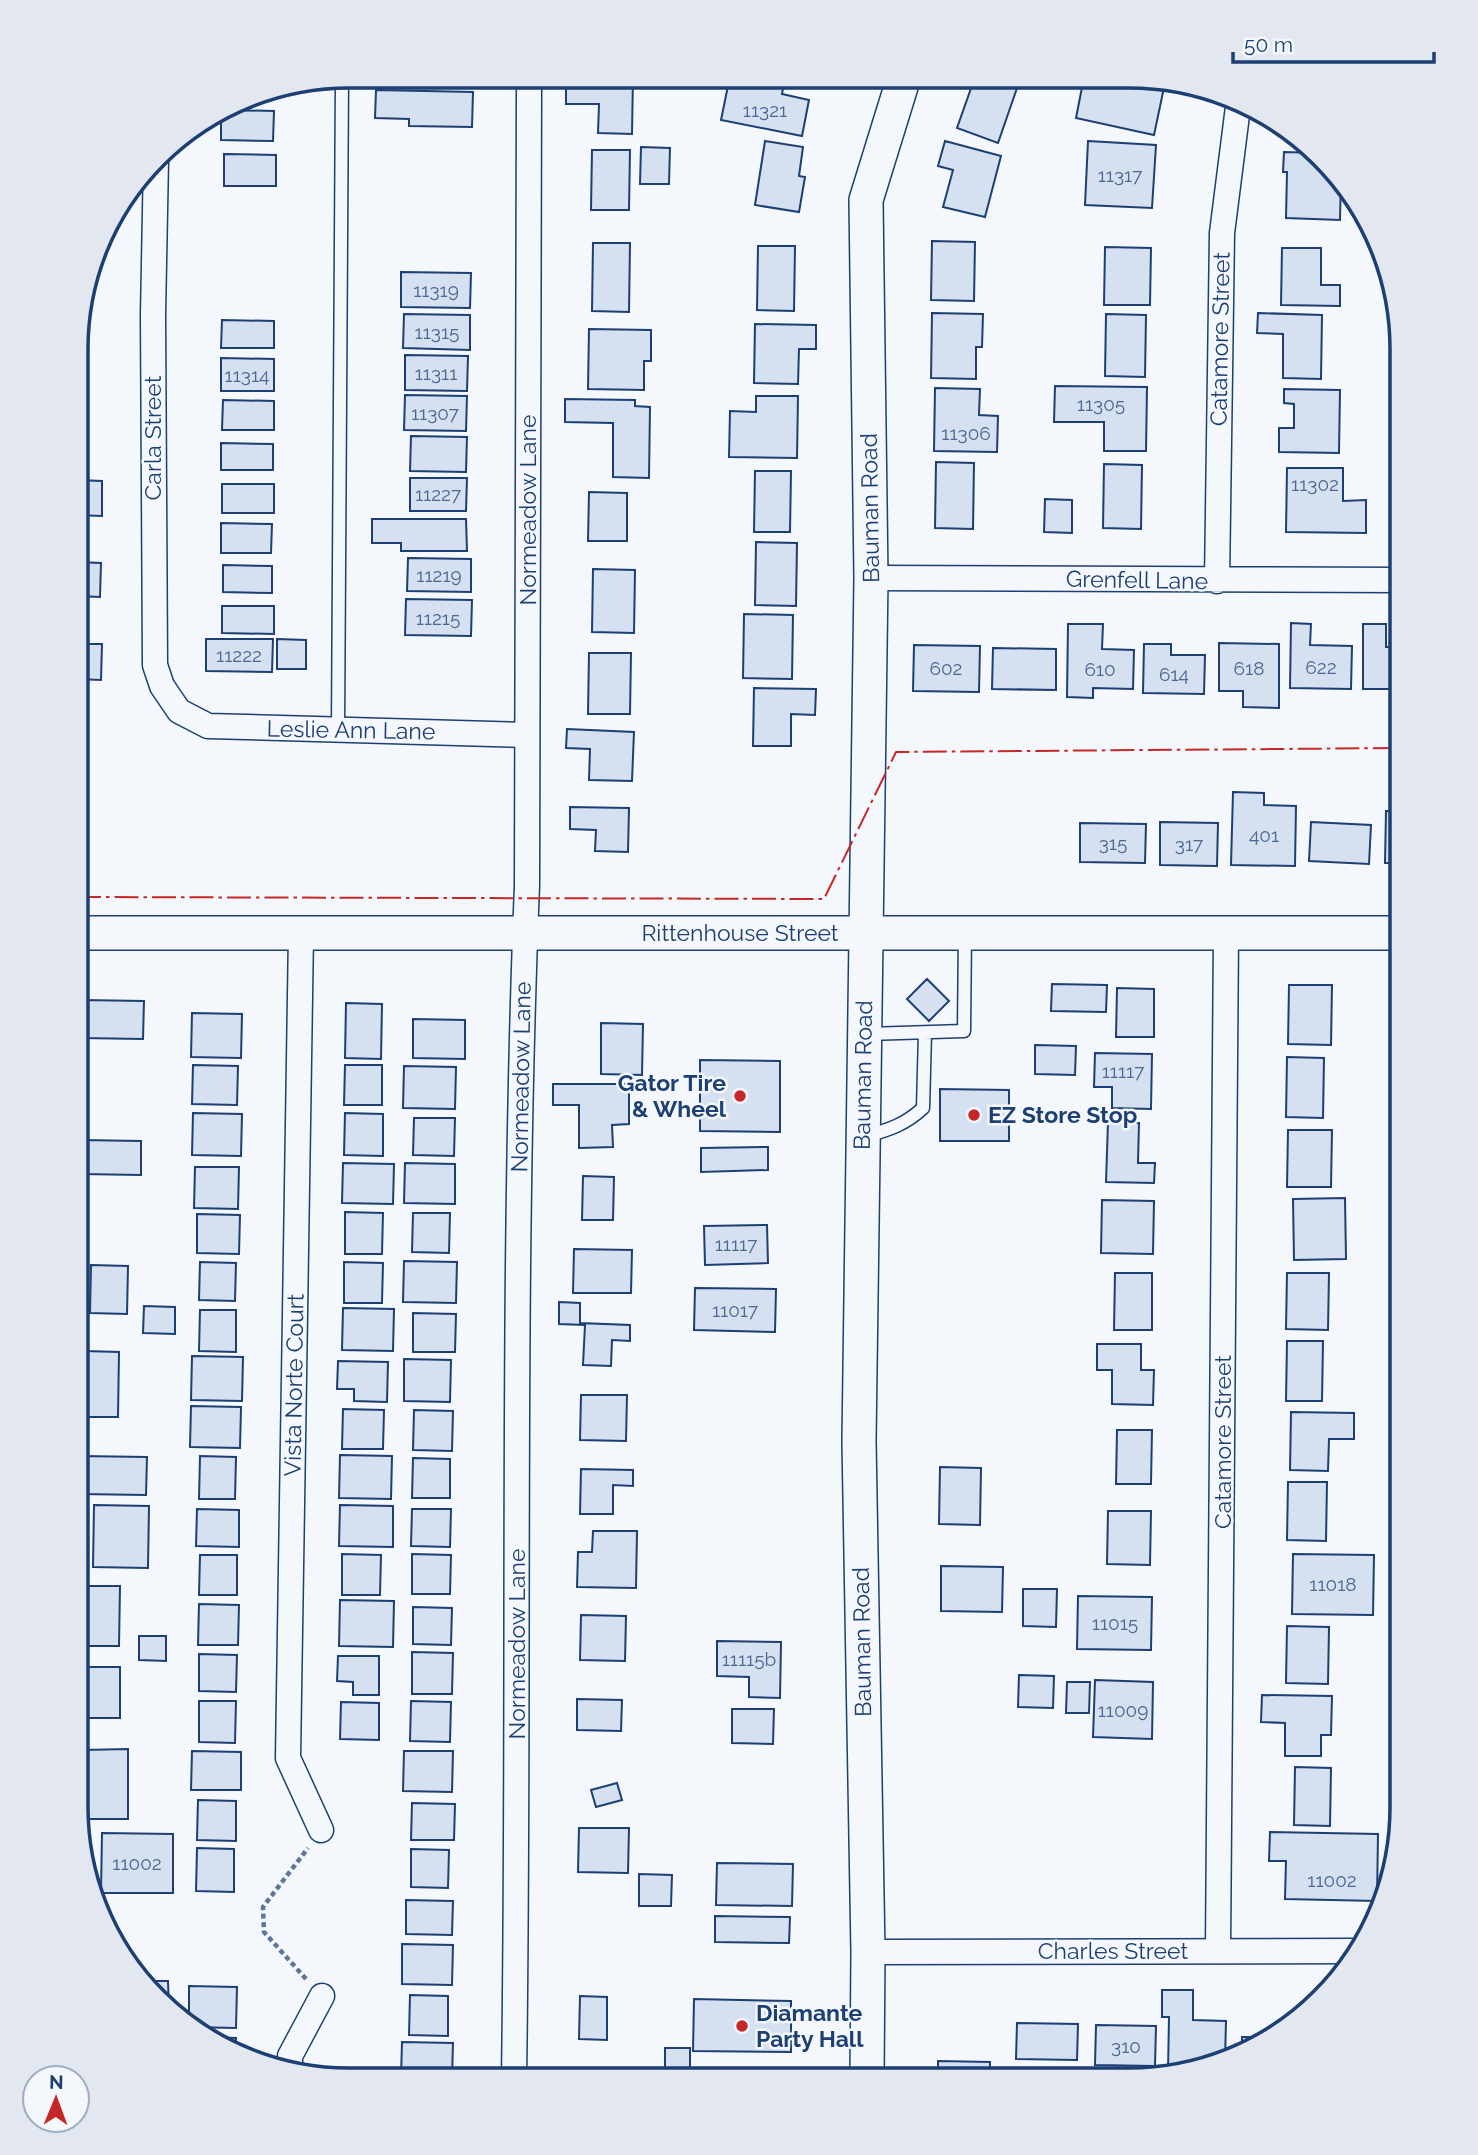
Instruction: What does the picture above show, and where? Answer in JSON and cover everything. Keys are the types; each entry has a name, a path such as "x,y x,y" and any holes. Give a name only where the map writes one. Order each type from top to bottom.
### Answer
{"street":[{"name":"Normeadow Lane","path":"514,2067 520,1199 527,885 529,88"},
{"name":"Bauman Road","path":"867,2067 868,1952 859,1441 871,578 866,200 901,88"},
{"name":"Catamore Street","path":"1217,581 1222,233 1238,111"},
{"name":"Carla Street","path":"156,172 153,315 155,665 162,685 179,711"},
{"name":"Grenfell Lane","path":"871,578 1390,580"},
{"name":"Leslie Ann Lane","path":"179,711 208,726 527,735"},
{"name":"Rittenhouse Street","path":"88,933 1390,933"},
{"name":"Vista Norte Court","path":"301,933 288,1758 321,1830"},
{"name":"Catamore Street","path":"1218,1950 1226,933"},
{"name":"Charles Street","path":"868,1952 1348,1951"},
{"path":"290,2061 322,1996"}],"lane":[{"path":"338,730 342,88"},
{"path":"863,1034 964,1031 964,933"},
{"path":"862,1137 896,1128 910,1121 923,1108 925,1034"}],"path":[{"path":"321,1830 262,1908 264,1932 322,1996"}],"building":[{"path":"566,88 633,88 632,134 598,133 599,104 566,104"},
{"path":"728,88 783,88 782,94 809,100 802,136 721,120"},
{"path":"971,88 1017,88 998,143 957,128"},
{"path":"1082,88 1163,90 1154,135 1076,118"},
{"path":"376,90 473,92 472,127 409,126 409,119 375,118"},
{"path":"241,110 274,111 273,141 221,140 221,120"},
{"path":"765,141 803,147 799,176 805,177 799,212 755,205"},
{"path":"945,141 1001,156 985,217 943,207 953,170 938,166"},
{"path":"1088,141 1156,145 1152,208 1085,205"},
{"path":"641,147 670,148 669,184 640,184"},
{"path":"592,150 630,150 629,210 591,210"},
{"path":"1284,152 1303,153 1341,194 1340,220 1286,218 1287,172 1283,172"},
{"path":"224,154 276,155 276,186 224,186"},
{"path":"932,241 975,242 974,301 931,300"},
{"path":"593,243 630,243 629,312 592,311"},
{"path":"758,246 795,246 794,311 757,310"},
{"path":"1105,247 1151,248 1150,305 1104,305"},
{"path":"1282,248 1321,248 1321,285 1340,285 1340,306 1281,305"},
{"path":"401,272 471,273 470,308 401,307"},
{"path":"932,313 983,314 982,347 976,347 976,379 931,378"},
{"path":"1258,313 1322,315 1321,379 1283,378 1283,334 1257,333"},
{"path":"404,314 470,315 470,350 403,348"},
{"path":"1106,314 1146,315 1145,377 1105,376"},
{"path":"222,320 274,321 274,348 221,348"},
{"path":"755,324 816,325 816,349 799,349 798,384 754,383"},
{"path":"589,329 651,330 651,361 644,361 644,390 588,389"},
{"path":"405,355 468,356 467,391 405,390"},
{"path":"221,358 274,359 274,391 221,391"},
{"path":"1055,386 1147,387 1146,451 1104,451 1104,422 1054,422"},
{"path":"935,388 980,389 979,415 998,416 997,452 934,451"},
{"path":"1284,389 1340,390 1339,453 1279,452 1279,428 1294,428 1294,404 1284,403"},
{"path":"405,395 467,396 466,431 404,430"},
{"path":"756,396 798,396 797,458 729,457 730,411 756,412"},
{"path":"565,399 635,400 635,406 650,407 649,478 613,477 613,423 565,422"},
{"path":"223,400 274,401 274,430 222,430"},
{"path":"411,436 467,437 466,472 410,471"},
{"path":"221,443 273,444 273,470 221,470"},
{"path":"936,462 974,463 973,529 935,528"},
{"path":"1104,464 1142,465 1141,529 1103,528"},
{"path":"1287,468 1343,468 1343,501 1366,500 1366,533 1286,532"},
{"path":"755,471 791,471 790,532 754,532"},
{"path":"410,478 467,478 466,511 410,511"},
{"path":"88,480 102,481 102,516 88,515"},
{"path":"222,484 274,484 274,513 222,513"},
{"path":"589,492 627,493 627,541 588,541"},
{"path":"1045,499 1072,500 1072,533 1044,532"},
{"path":"372,519 466,519 467,551 401,551 401,543 372,543"},
{"path":"221,523 272,524 271,553 221,553"},
{"path":"756,542 797,543 796,606 755,605"},
{"path":"408,558 471,559 471,592 407,591"},
{"path":"88,562 101,563 100,597 88,596"},
{"path":"223,565 272,566 272,593 223,592"},
{"path":"593,569 635,570 634,633 592,632"},
{"path":"406,599 472,600 471,636 405,635"},
{"path":"222,606 274,606 274,634 222,633"},
{"path":"744,614 793,615 792,679 743,678"},
{"path":"1291,623 1311,624 1310,645 1352,646 1351,689 1290,688"},
{"path":"1068,624 1103,624 1102,649 1134,650 1133,689 1093,688 1093,698 1067,697"},
{"path":"1363,624 1386,624 1386,647 1390,647 1390,689 1363,689"},
{"path":"206,639 273,639 272,672 206,671"},
{"path":"277,639 306,640 306,669 277,669"},
{"path":"1219,643 1279,644 1279,708 1243,707 1243,691 1219,691"},
{"path":"88,644 102,644 101,680 88,679"},
{"path":"1144,644 1171,644 1171,655 1205,655 1204,694 1143,693"},
{"path":"914,645 980,646 979,692 913,691"},
{"path":"993,648 1056,649 1056,690 992,689"},
{"path":"589,653 631,653 630,714 588,714"},
{"path":"754,688 816,689 815,715 791,714 791,746 753,746"},
{"path":"567,729 634,732 632,781 589,780 590,749 566,748"},
{"path":"1233,792 1264,793 1264,805 1296,806 1295,866 1231,865"},
{"path":"570,807 629,808 628,852 595,851 596,830 570,829"},
{"path":"1386,811 1390,811 1390,863 1385,863"},
{"path":"1160,822 1218,823 1217,866 1160,865"},
{"path":"1311,822 1371,825 1369,864 1309,861"},
{"path":"1080,823 1146,824 1145,863 1080,862"},
{"path":"927,979 949,1001 929,1021 907,999"},
{"path":"1052,984 1107,985 1106,1012 1051,1011"},
{"path":"1289,985 1332,985 1331,1045 1288,1044"},
{"path":"1117,988 1154,989 1154,1037 1116,1037"},
{"path":"88,1000 144,1001 143,1039 88,1038"},
{"path":"346,1003 382,1004 381,1059 345,1058"},
{"path":"192,1013 242,1014 241,1058 191,1057"},
{"path":"413,1019 465,1020 465,1059 413,1058"},
{"path":"601,1023 643,1024 642,1075 601,1074"},
{"path":"1035,1045 1076,1046 1075,1075 1035,1074"},
{"path":"1095,1053 1152,1054 1151,1109 1112,1108 1112,1087 1094,1087"},
{"path":"1287,1057 1324,1058 1323,1118 1286,1117"},
{"name":"Gator Tire & Wheel","path":"700,1060 780,1061 780,1132 700,1131"},
{"path":"193,1065 238,1066 237,1105 192,1104"},
{"path":"345,1065 382,1065 382,1105 344,1105"},
{"path":"404,1066 456,1067 455,1109 403,1108"},
{"path":"553,1084 629,1084 629,1124 612,1125 613,1147 579,1148 579,1105 553,1105"},
{"name":"EZ Store Stop","path":"940,1089 1009,1090 1009,1141 940,1141"},
{"path":"193,1113 242,1114 241,1156 192,1155"},
{"path":"345,1113 383,1114 383,1156 344,1155"},
{"path":"414,1118 455,1118 454,1156 413,1155"},
{"path":"1108,1122 1139,1123 1138,1163 1155,1163 1154,1183 1106,1182"},
{"path":"1288,1130 1332,1130 1331,1187 1287,1187"},
{"path":"88,1140 141,1141 141,1175 88,1174"},
{"path":"768,1147 768,1170 701,1172 701,1148"},
{"path":"343,1163 394,1164 393,1204 342,1203"},
{"path":"405,1163 455,1164 455,1204 404,1203"},
{"path":"195,1167 239,1167 238,1209 194,1208"},
{"path":"583,1176 614,1177 613,1220 582,1220"},
{"path":"1345,1198 1346,1259 1294,1260 1293,1199"},
{"path":"1102,1200 1154,1201 1153,1254 1101,1253"},
{"path":"345,1212 383,1213 382,1254 345,1254"},
{"path":"413,1213 450,1213 449,1253 412,1252"},
{"path":"197,1214 240,1215 239,1254 197,1253"},
{"path":"767,1225 768,1263 705,1265 704,1226"},
{"path":"574,1249 632,1250 631,1293 573,1293"},
{"path":"404,1261 457,1262 456,1303 403,1302"},
{"path":"200,1262 236,1263 235,1301 199,1300"},
{"path":"344,1262 383,1263 382,1303 344,1303"},
{"path":"91,1265 128,1266 127,1314 90,1313"},
{"path":"1115,1273 1152,1273 1152,1330 1114,1330"},
{"path":"1287,1273 1329,1273 1328,1330 1286,1329"},
{"path":"695,1288 776,1289 775,1332 694,1330"},
{"path":"559,1302 580,1303 580,1323 630,1325 630,1341 612,1340 611,1366 583,1365 585,1325 559,1324"},
{"path":"144,1306 175,1307 175,1334 143,1333"},
{"path":"343,1308 394,1309 393,1351 342,1350"},
{"path":"200,1310 236,1310 236,1352 199,1351"},
{"path":"413,1313 456,1314 455,1352 413,1352"},
{"path":"1287,1341 1323,1341 1322,1401 1286,1401"},
{"path":"1097,1344 1141,1344 1141,1370 1154,1370 1153,1405 1112,1404 1112,1370 1097,1370"},
{"path":"88,1351 119,1352 118,1417 88,1417"},
{"path":"192,1356 243,1357 242,1401 191,1400"},
{"path":"404,1359 451,1360 450,1402 404,1401"},
{"path":"338,1361 388,1362 387,1402 354,1401 354,1389 337,1389"},
{"path":"581,1395 627,1395 626,1441 580,1440"},
{"path":"191,1406 241,1407 240,1448 190,1447"},
{"path":"343,1409 384,1410 383,1449 342,1449"},
{"path":"414,1410 453,1411 452,1451 413,1450"},
{"path":"1291,1412 1354,1413 1354,1439 1329,1439 1328,1471 1290,1470"},
{"path":"1117,1430 1152,1430 1151,1484 1116,1484"},
{"path":"340,1455 392,1456 391,1499 339,1498"},
{"path":"88,1456 147,1457 146,1495 88,1494"},
{"path":"200,1456 236,1457 235,1499 199,1499"},
{"path":"413,1458 450,1459 450,1498 412,1498"},
{"path":"940,1467 981,1468 980,1525 939,1524"},
{"path":"581,1469 633,1470 633,1486 613,1485 613,1514 580,1514"},
{"path":"1288,1482 1327,1482 1326,1541 1287,1540"},
{"path":"94,1505 149,1506 148,1568 93,1567"},
{"path":"340,1505 393,1506 393,1547 339,1546"},
{"path":"197,1509 239,1510 239,1547 196,1546"},
{"path":"412,1509 451,1509 450,1547 411,1546"},
{"path":"1108,1511 1151,1511 1150,1565 1107,1564"},
{"path":"593,1531 637,1531 636,1588 577,1587 578,1552 592,1552"},
{"path":"342,1554 381,1555 380,1595 342,1595"},
{"path":"412,1554 451,1555 450,1594 412,1594"},
{"path":"1293,1554 1374,1555 1373,1615 1292,1614"},
{"path":"200,1555 237,1555 237,1595 199,1595"},
{"path":"941,1566 1003,1567 1002,1612 941,1611"},
{"path":"88,1586 120,1586 119,1646 88,1646"},
{"path":"1023,1589 1057,1589 1056,1627 1023,1626"},
{"path":"1078,1596 1152,1597 1151,1650 1077,1649"},
{"path":"340,1600 394,1601 393,1647 339,1646"},
{"path":"199,1604 239,1605 238,1645 198,1645"},
{"path":"413,1607 452,1608 451,1645 413,1644"},
{"path":"581,1615 626,1616 625,1661 580,1660"},
{"path":"1287,1626 1329,1627 1328,1684 1286,1683"},
{"path":"139,1636 166,1636 166,1661 139,1660"},
{"path":"717,1641 781,1642 780,1698 749,1697 749,1677 717,1676"},
{"path":"412,1652 453,1653 452,1694 412,1694"},
{"path":"199,1654 237,1655 236,1692 199,1691"},
{"path":"338,1656 379,1656 379,1695 353,1695 353,1682 337,1681"},
{"path":"88,1667 120,1667 120,1718 88,1718"},
{"path":"1019,1675 1054,1676 1053,1708 1018,1707"},
{"path":"1095,1680 1153,1682 1152,1739 1093,1737"},
{"path":"1067,1682 1090,1682 1089,1713 1066,1713"},
{"path":"1262,1695 1332,1696 1331,1735 1321,1735 1321,1756 1285,1756 1285,1723 1261,1722"},
{"path":"577,1699 622,1700 621,1731 577,1730"},
{"path":"199,1701 236,1701 235,1743 199,1742"},
{"path":"411,1701 451,1702 450,1742 410,1741"},
{"path":"341,1702 379,1703 379,1740 340,1739"},
{"path":"732,1709 774,1709 773,1744 732,1743"},
{"path":"128,1749 128,1819 88,1819 88,1750"},
{"path":"192,1751 241,1752 241,1790 191,1790"},
{"path":"404,1751 453,1751 452,1792 403,1791"},
{"path":"1295,1767 1331,1768 1330,1826 1294,1825"},
{"path":"617,1783 622,1800 596,1807 591,1790"},
{"path":"198,1800 236,1801 236,1841 197,1840"},
{"path":"412,1803 455,1804 454,1840 411,1840"},
{"path":"579,1828 629,1828 628,1873 578,1872"},
{"path":"1270,1832 1378,1834 1377,1890 1373,1901 1285,1899 1286,1861 1269,1861"},
{"path":"102,1833 173,1834 173,1893 101,1891"},
{"path":"197,1848 234,1849 234,1892 196,1891"},
{"path":"411,1849 449,1850 448,1888 411,1887"},
{"path":"717,1863 793,1864 792,1906 716,1905"},
{"path":"639,1874 672,1875 671,1906 639,1906"},
{"path":"406,1900 453,1901 452,1935 406,1934"},
{"path":"715,1916 790,1917 789,1943 715,1942"},
{"path":"402,1944 453,1945 452,1985 402,1984"},
{"path":"154,1981 168,1981 168,1996"},
{"path":"189,1986 237,1987 236,2028 209,2027 189,2014"},
{"path":"1162,1990 1193,1990 1193,2020 1226,2021 1225,2050 1168,2064 1169,2017 1162,2017"},
{"path":"410,1995 448,1996 448,2036 409,2035"},
{"path":"580,1996 607,1997 607,2040 579,2039"},
{"name":"Diamante Party Hall","path":"694,1999 791,2001 791,2052 693,2051"},
{"path":"1017,2023 1078,2024 1077,2060 1016,2059"},
{"path":"1096,2025 1156,2026 1155,2066 1095,2065"},
{"path":"402,2042 453,2043 452,2067 401,2067"},
{"path":"665,2048 690,2048 690,2067 665,2067"},
{"path":"938,2061 990,2062 990,2067 938,2067"}],"power":[{"path":"88,897 824,899 896,752 1390,748"}],"place":[{"name":"Gator Tire & Wheel","path":"740,1096"},
{"name":"EZ Store Stop","path":"974,1115"},
{"name":"Diamante Party Hall","path":"742,2026"}]}
